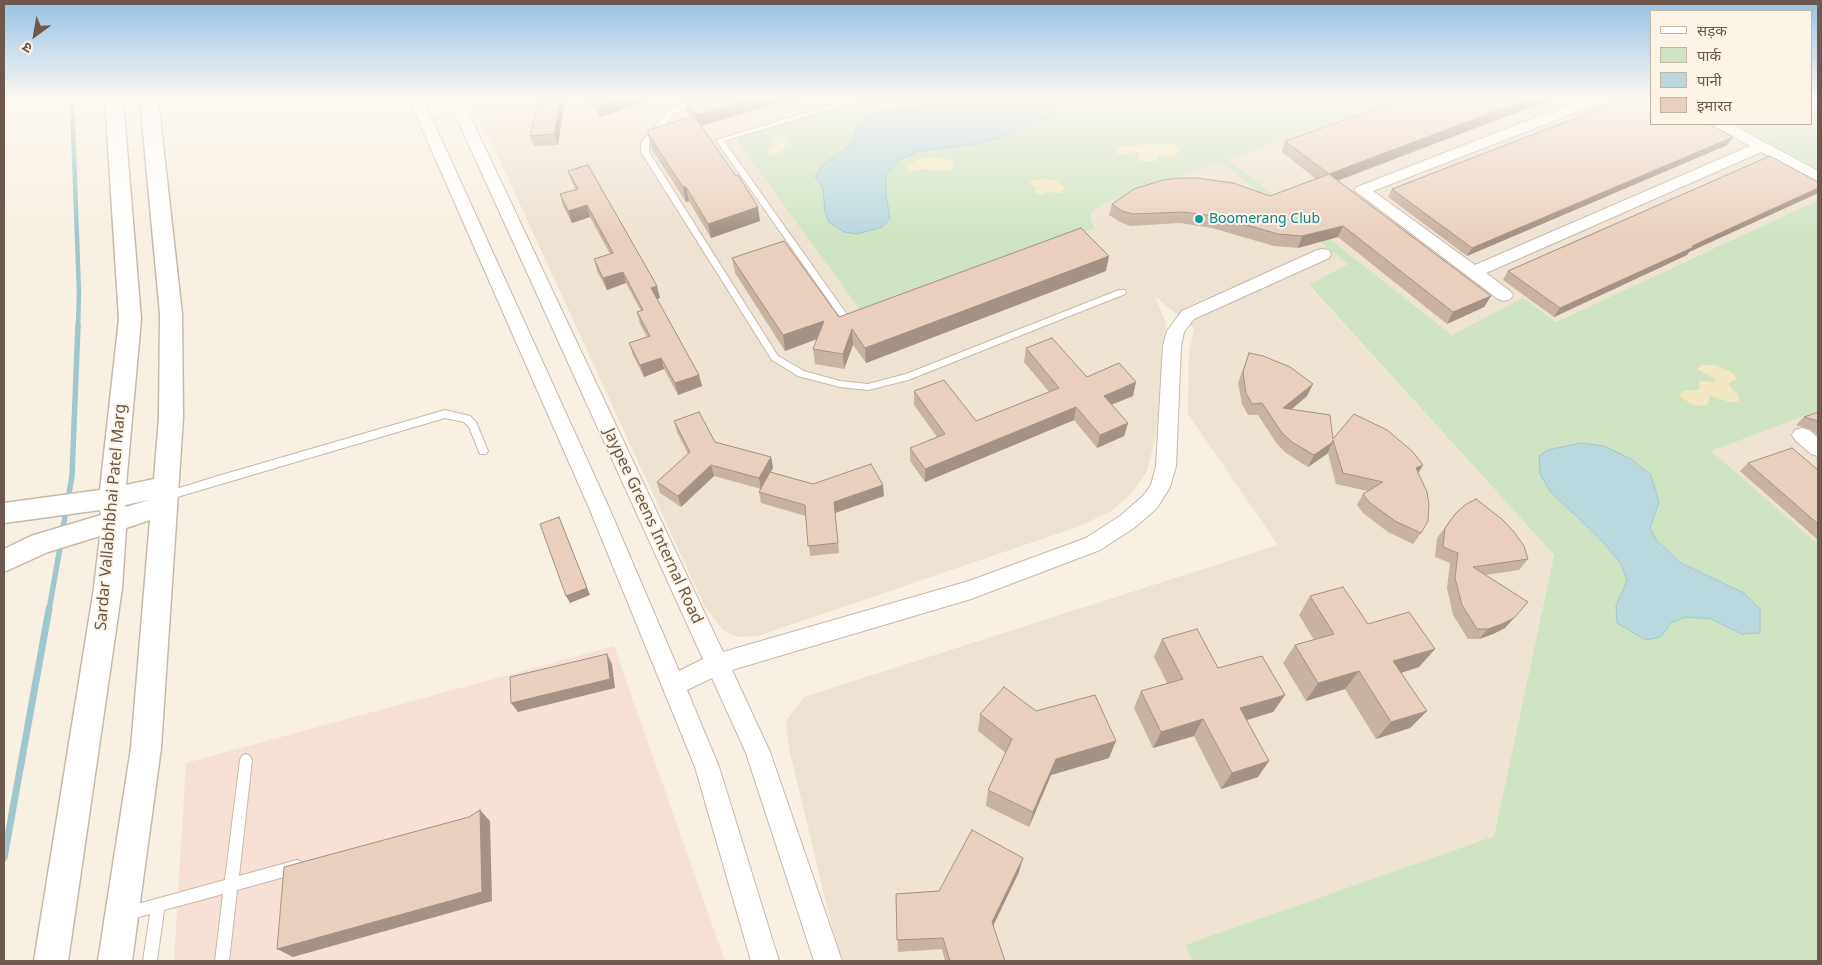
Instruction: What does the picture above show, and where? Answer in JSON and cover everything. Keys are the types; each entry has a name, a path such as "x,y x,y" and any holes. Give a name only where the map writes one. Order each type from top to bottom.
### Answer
{"street":[{"name":"Sardar Vallabhbhai Patel Marg","path":"51,961 108,588 130,319 117,144"},
{"path":"115,961 146,748 171,418 170,314 153,144"},
{"path":"436,144 600,510 673,685 706,767 765,961"},
{"name":"Jaypee Greens Internal Road","path":"476,144 758,752 828,961"},
{"path":"1481,144 1362,190 1504,295"},
{"path":"1758,144 1818,177"},
{"path":"1474,272 1762,146"},
{"path":"673,685 717,664 971,590 1093,544 1126,522 1150,502 1160,486 1166,466 1172,346 1176,331 1188,315 1323,254"},
{"path":"1802,436 1818,449"},
{"path":"4,561 113,510 165,497"},
{"path":"4,513 113,510"}],"lane":[{"path":"645,144 645,152 775,358 801,374 840,384 868,388 900,379 1122,292"},
{"path":"723,144 845,318"},
{"path":"165,497 445,414 467,419 473,425 483,451"},
{"path":"222,961 246,760"},
{"path":"121,915 307,864"},
{"path":"150,961 158,905"}],"shaded area":[{"path":"491,144 859,144 864,314 1094,228 1090,219 1092,212 1102,204 1221,162 1349,264 1309,286 1554,555 1494,836 1186,945 1192,961 840,961 789,748 786,721 804,697 1278,545 1188,414 1189,352 1194,329 1155,296 1166,324 1156,435 1146,474 1127,498 1110,512 1077,527 758,636 738,637 723,630 705,607"},
{"path":"1272,144 1772,144 1818,170 1818,200 1556,322 1523,299 1452,335 1228,160"},
{"path":"1818,411 1818,544 1710,451"},
{"path":"614,646 725,961 174,961 186,763"}],"green space":[{"path":"740,144 853,144 824,164 825,212 886,195 886,174 900,159 920,151 974,144 1273,144 1229,160 1452,335 1523,298 1556,322 1818,200 1818,411 1711,451 1818,544 1818,961 1192,961 1185,945 1494,836 1554,555 1309,285 1348,264 1221,162 1102,204 1092,212 1090,219 1095,228 863,314","holes":["1631,459 1651,475 1659,502 1650,528 1657,541 1681,563 1744,593 1742,634 1711,619 1685,616 1671,623 1661,637 1616,605 1627,581 1621,564 1604,543 1574,515"]},
{"path":"1772,144 1818,144 1818,170"}],"sand":[{"path":"774,144 786,144 784,149 774,156 767,153 768,150 774,147"},
{"path":"1172,144 1179,150 1174,157 1158,155 1156,161 1148,162 1138,159 1139,153 1133,151 1127,155 1115,152 1118,146"},
{"path":"926,157 950,160 954,165 952,169 947,171 922,169 907,172 908,164"},
{"path":"1033,180 1056,180 1065,188 1061,193 1047,191 1041,195 1035,192 1036,187 1028,183"},
{"path":"1701,365 1716,365 1734,374 1736,379 1729,383 1729,386 1738,395 1739,401 1730,402 1710,396 1707,405 1704,406 1695,405 1681,398 1680,394 1683,391 1698,390 1700,387 1699,381 1715,382 1715,379 1697,369"}],"water":[{"path":"853,144 974,144 920,151 900,159 886,174 886,195 890,219 882,227 857,234 844,232 829,222 825,212 823,189 815,176 824,164"},
{"path":"1581,443 1604,446 1631,459 1651,475 1659,502 1650,528 1657,541 1681,563 1744,593 1760,609 1760,633 1742,634 1711,619 1685,617 1671,623 1661,637 1646,640 1617,623 1616,605 1627,581 1621,564 1604,543 1550,491 1540,474 1539,456 1548,450"}],"building":[{"path":"655,144 714,144 736,176 738,175 758,207 708,224 686,187 683,187"},
{"path":"1289,144 1409,144 1329,174"},
{"path":"1508,144 1716,144 1472,248 1392,189"},
{"path":"1770,156 1818,182 1818,188 1560,308 1508,271"},
{"path":"588,165 657,286 651,288 699,375 675,383 661,358 640,365 629,343 650,336 637,312 643,310 623,272 603,278 594,259 613,253 587,205 568,211 560,194 578,189 568,171"},
{"path":"1329,174 1491,296 1453,312 1343,226 1302,236 1278,234 1215,216 1183,212 1133,214 1122,211 1112,204 1134,189 1163,180 1197,178 1233,183 1270,196"},
{"path":"1081,228 1109,256 865,348 852,329 843,354 813,349 824,321 783,335 732,258 784,241 839,317"},
{"path":"1052,338 1087,377 1119,363 1136,382 1104,396 1128,423 1100,435 1076,407 925,469 910,448 945,434 914,391 944,380 976,421 1059,388 1026,348"},
{"path":"1249,353 1263,356 1290,367 1313,384 1283,408 1330,415 1333,439 1354,414 1387,430 1412,451 1423,465 1416,468 1427,492 1429,504 1428,521 1421,533 1395,521 1369,502 1363,494 1383,482 1343,473 1333,440 1333,442 1314,455 1292,442 1282,433 1262,403 1252,404 1246,393 1243,372"},
{"path":"699,412 715,442 771,457 759,478 711,465 678,496 657,482 690,452 674,421"},
{"path":"1818,412 1818,421 1804,417"},
{"path":"1792,448 1818,470 1818,524 1748,463"},
{"path":"871,464 883,485 834,502 838,543 808,546 805,505 759,492 770,472 813,484"},
{"path":"1476,499 1503,520 1514,532 1524,546 1528,559 1473,567 1528,602 1514,618 1488,629 1477,629 1462,605 1455,578 1458,553 1443,547 1445,528 1456,513"},
{"path":"559,517 587,588 566,596 540,524"},
{"path":"1343,587 1368,624 1409,612 1435,649 1393,661 1427,711 1391,722 1359,671 1318,683 1295,645 1334,634 1310,596"},
{"path":"1197,629 1218,668 1262,656 1285,695 1240,708 1269,761 1232,773 1203,719 1161,732 1141,691 1183,679 1162,639"},
{"path":"607,654 610,679 511,703 510,677"},
{"path":"1004,687 1036,711 1095,695 1116,741 1056,759 1033,812 988,790 1012,739 980,714"},
{"path":"480,810 482,892 277,949 284,867 469,817"},
{"path":"972,830 1023,858 992,922 1005,961 950,961 943,938 897,940 896,894 939,891"}],"waterway":[{"path":"74,144 79,293 78,326"},
{"path":"62,533 72,476 78,325"},
{"path":"49,610 61,542"},
{"path":"4,858 49,609"}],"place":[{"name":"Boomerang Club","path":"1199,219"}]}
